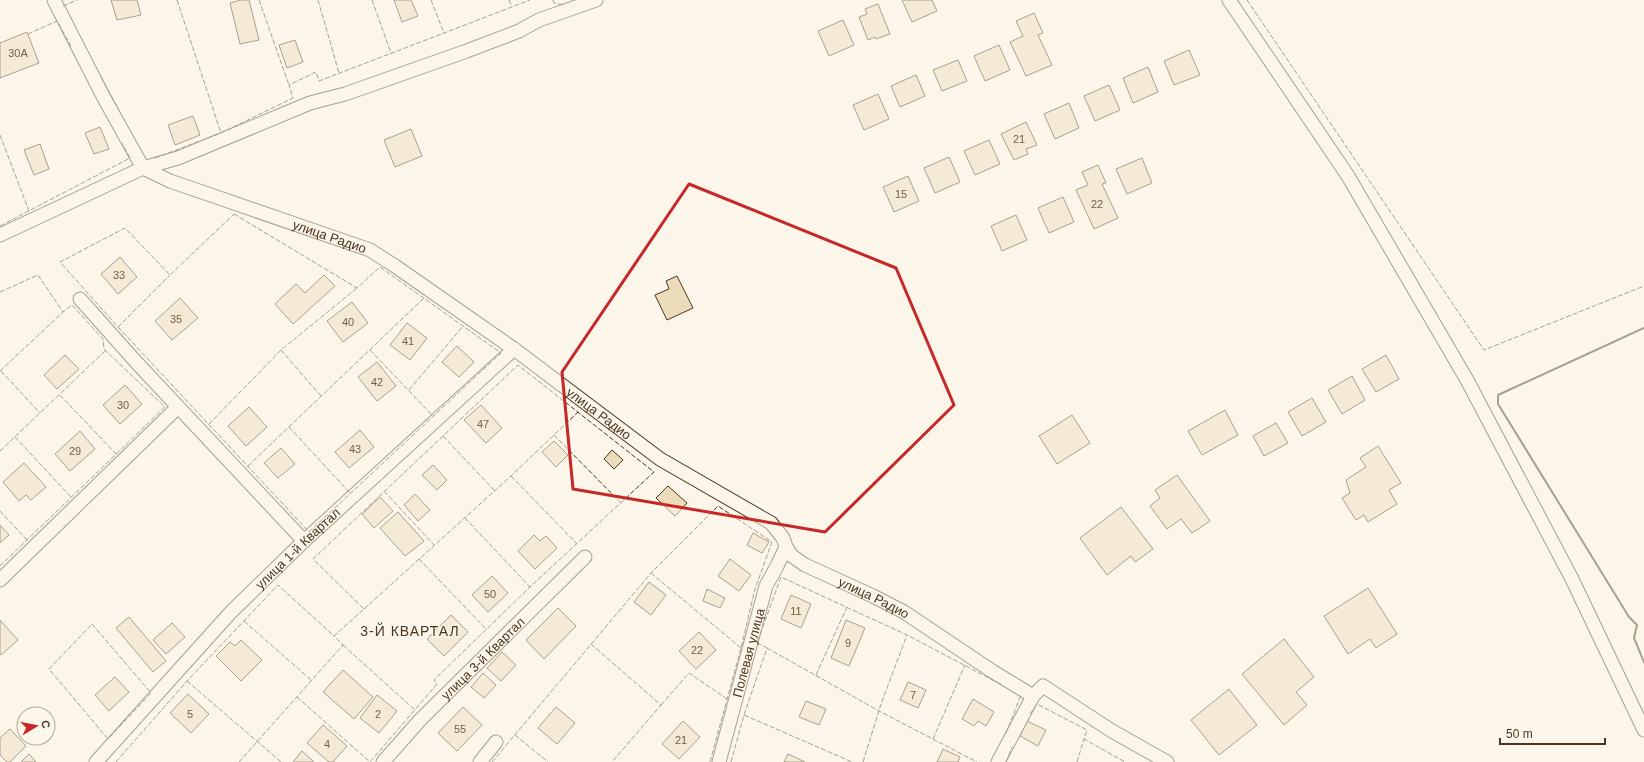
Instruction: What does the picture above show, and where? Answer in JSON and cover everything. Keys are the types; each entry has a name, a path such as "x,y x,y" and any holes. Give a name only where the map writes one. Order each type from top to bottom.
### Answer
{"street":[{"path":"54,0 104,98 143,168"},
{"path":"0,235 143,168 178,158 310,103 344,94 464,52 519,30 538,20 596,0"},
{"path":"1229,0 1348,176 1467,380 1572,579 1644,730"},
{"name":"улица Радио","path":"143,168 170,181 370,250 514,349 660,459 771,522 783,538 786,547 792,556 805,565 904,612 992,671 1033,696"},
{"path":"80,299 178,407 304,541"},
{"name":"улица 1-й Квартал","path":"96,762 231,612 304,541 514,349"},
{"path":"0,580 178,407"},
{"name":"Полевая улица","path":"719,762 766,586 786,547"},
{"name":"улица 3-й Квартал","path":"383,762 420,720 585,557"},
{"path":"998,762 1033,696 1043,686 1112,731 1167,762"},
{"path":"480,762 496,742"}],"highlighted area":[{"path":"689,184 896,268 954,405 825,532 573,489 562,372"}],"building":[{"path":"111,0 137,0 141,15 117,20"},
{"path":"241,0 249,0 259,40 240,44 230,3"},
{"path":"394,0 411,0 418,16 402,22"},
{"path":"902,0 932,0 937,11 912,22"},
{"path":"878,4 890,34 868,40 859,17 867,14 865,9"},
{"path":"1034,13 1043,33 1038,35 1052,65 1026,76 1010,42 1023,36 1016,21"},
{"path":"843,20 854,45 829,56 818,31"},
{"path":"27,32 39,63 0,78 0,43"},
{"path":"295,40 303,62 287,68 279,45"},
{"path":"999,45 1010,70 985,81 974,56"},
{"path":"1189,50 1200,75 1174,85 1164,61"},
{"path":"958,60 967,81 942,91 933,70"},
{"path":"1148,67 1158,92 1133,103 1123,78"},
{"path":"916,75 925,96 900,107 891,86"},
{"path":"1109,85 1120,110 1095,121 1084,96"},
{"path":"878,94 889,119 864,130 853,105"},
{"path":"1069,103 1079,128 1055,139 1044,114"},
{"path":"193,116 200,135 175,145 168,125"},
{"path":"1026,122 1037,145 1026,149 1028,154 1014,160 1001,134"},
{"path":"100,127 109,149 94,154 85,133"},
{"path":"411,129 422,156 395,167 384,140"},
{"path":"989,140 1000,164 975,175 964,151"},
{"path":"40,144 49,169 34,175 24,150"},
{"path":"949,157 960,182 935,193 924,168"},
{"path":"1142,158 1152,183 1127,194 1116,169"},
{"path":"1098,165 1106,183 1102,184 1118,218 1094,229 1076,190 1088,185 1082,172"},
{"path":"908,176 919,201 894,212 883,187"},
{"path":"1063,197 1074,222 1049,233 1038,208"},
{"path":"1016,215 1027,240 1002,251 991,226"},
{"path":"120,257 137,277 118,294 101,274"},
{"path":"324,275 335,286 293,324 275,304 296,284 305,293"},
{"path":"677,276 693,308 667,320 655,295 669,289 666,281"},
{"path":"180,298 198,318 172,340 155,321"},
{"path":"352,302 368,323 343,342 327,321"},
{"path":"407,323 427,338 410,360 390,345"},
{"path":"457,346 474,362 459,377 442,362"},
{"path":"65,355 79,369 57,389 44,375"},
{"path":"1386,355 1399,379 1376,392 1362,369"},
{"path":"377,362 396,386 377,401 358,377"},
{"path":"1352,376 1365,400 1342,414 1328,390"},
{"path":"125,385 142,404 120,424 103,405"},
{"path":"1312,398 1326,422 1302,436 1288,412"},
{"path":"481,405 502,428 486,443 464,420"},
{"path":"249,407 267,427 246,446 228,426"},
{"path":"1225,410 1238,435 1202,455 1188,431"},
{"path":"1072,415 1090,443 1057,464 1039,436"},
{"path":"1276,423 1288,443 1264,456 1253,436"},
{"path":"360,430 374,447 349,468 335,452"},
{"path":"80,431 95,449 70,471 55,454"},
{"path":"554,441 568,455 556,467 542,452"},
{"path":"1378,446 1401,483 1389,490 1397,504 1368,522 1364,515 1356,520 1342,498 1350,493 1346,480 1366,467 1360,458"},
{"path":"281,448 295,464 278,478 264,463"},
{"path":"612,450 623,460 614,469 604,459"},
{"path":"24,463 46,487 31,500 26,495 19,501 3,482"},
{"path":"433,465 447,480 437,490 422,475"},
{"path":"1177,475 1210,521 1192,533 1181,519 1167,529 1150,506 1160,498 1155,490"},
{"path":"668,486 687,503 675,516 656,498"},
{"path":"415,494 430,510 418,521 404,505"},
{"path":"380,497 393,511 374,528 362,514"},
{"path":"1121,507 1153,549 1135,562 1131,556 1107,575 1080,538"},
{"path":"398,512 424,541 405,556 380,528"},
{"path":"0,525 9,535 0,543"},
{"path":"753,533 769,542 762,553 747,545"},
{"path":"534,535 540,541 546,536 557,548 535,569 518,551"},
{"path":"730,559 751,575 739,591 718,576"},
{"path":"492,576 508,593 488,612 472,595"},
{"path":"649,582 666,595 651,615 634,602"},
{"path":"1368,588 1397,634 1376,648 1370,639 1348,654 1324,616"},
{"path":"707,589 725,598 720,608 703,601"},
{"path":"791,595 811,604 801,628 781,619"},
{"path":"558,608 576,626 544,659 526,640"},
{"path":"451,615 468,632 444,656 427,639"},
{"path":"129,617 166,661 153,672 116,628"},
{"path":"0,620 18,640 1,655 0,654"},
{"path":"846,620 865,628 849,666 831,658"},
{"path":"172,623 185,637 166,654 153,640"},
{"path":"699,632 716,650 696,669 679,651"},
{"path":"1284,639 1314,677 1296,692 1307,705 1284,725 1242,674"},
{"path":"241,640 262,660 241,681 216,656 230,642 235,646"},
{"path":"502,652 516,665 501,681 487,668"},
{"path":"343,670 373,697 354,719 323,692"},
{"path":"483,673 496,685 484,698 471,687"},
{"path":"115,677 129,692 109,711 95,695"},
{"path":"908,682 926,690 918,708 900,700"},
{"path":"1229,689 1257,725 1219,755 1191,720"},
{"path":"188,694 209,714 191,733 170,713"},
{"path":"377,695 397,711 379,733 360,718"},
{"path":"973,699 994,712 986,726 978,721 974,726 962,719"},
{"path":"806,701 826,709 819,725 799,717"},
{"path":"463,707 482,725 457,751 438,733"},
{"path":"556,707 575,723 557,744 538,728"},
{"path":"683,721 700,737 679,759 662,744"},
{"path":"1027,721 1046,730 1038,746 1020,736"},
{"path":"323,725 347,746 333,762 329,762 307,743"},
{"path":"10,729 16,735 16,746 26,746 10,762 7,762 0,755 0,738"},
{"path":"943,749 960,757 958,762 937,762"},
{"path":"302,751 314,762 293,762"},
{"path":"29,754 36,762 21,762"},
{"path":"788,754 805,762 784,762"}],"fence":[{"path":"63,6 77,0"},
{"path":"177,0 221,133"},
{"path":"259,0 289,85"},
{"path":"318,0 339,73"},
{"path":"372,0 391,53"},
{"path":"431,0 444,33"},
{"path":"509,0 512,7"},
{"path":"155,158 221,133 293,98 289,85 316,72 319,81 530,0"},
{"path":"553,0 554,3 565,5"},
{"path":"1247,0 1484,350 1644,286"},
{"path":"28,34 57,21 71,46"},
{"path":"101,77 119,110"},
{"path":"0,135 29,211"},
{"path":"0,226 130,158 122,143"},
{"path":"234,214 357,288 380,267 501,353 309,532 118,327 60,262 125,228 170,275 234,214"},
{"path":"0,292 38,275 63,312 72,305 103,339 104,349 165,407 0,566"},
{"path":"118,327 170,275"},
{"path":"209,424 281,350 357,288"},
{"path":"248,466 424,298"},
{"path":"0,371 63,312"},
{"path":"409,390 463,326"},
{"path":"0,451 106,350"},
{"path":"281,350 321,396"},
{"path":"370,350 433,416"},
{"path":"116,762 187,681 278,585 334,636 364,609 313,559 518,365 654,472 530,587 434,680 437,684 370,762"},
{"path":"1,371 40,413"},
{"path":"60,395 116,454"},
{"path":"364,609 511,476 578,412"},
{"path":"289,427 350,493"},
{"path":"554,435 621,503"},
{"path":"443,436 495,491"},
{"path":"15,437 71,497"},
{"path":"511,476 577,544"},
{"path":"384,491 434,545"},
{"path":"492,762 651,573 718,506 772,542 755,589 741,648 710,762"},
{"path":"0,511 27,540"},
{"path":"465,518 530,587"},
{"path":"419,559 486,629"},
{"path":"651,573 741,648"},
{"path":"731,762 744,715 767,648 757,643 781,577 907,635 1002,685"},
{"path":"816,675 847,607"},
{"path":"244,621 311,680"},
{"path":"92,624 151,693 108,739 49,669 92,624"},
{"path":"863,762 881,704 907,635"},
{"path":"239,762 343,645 334,636"},
{"path":"591,644 661,705 612,762"},
{"path":"343,645 415,710"},
{"path":"767,648 879,711 977,762"},
{"path":"933,739 965,665"},
{"path":"661,705 689,673 727,699"},
{"path":"187,681 281,762"},
{"path":"1006,733 1021,695"},
{"path":"297,697 370,762"},
{"path":"1030,714 1037,704 1087,730 1084,739 1125,762"},
{"path":"744,715 852,762"},
{"path":"515,735 548,762"},
{"path":"1077,762 1084,739"},
{"path":"1006,762 1012,747"}],"wall":[{"path":"1644,328 1498,395 1498,404 1629,617 1637,625 1634,638 1644,662"}],"district":[{"name":"3-Й КВАРТАЛ","path":"410,631"}]}
